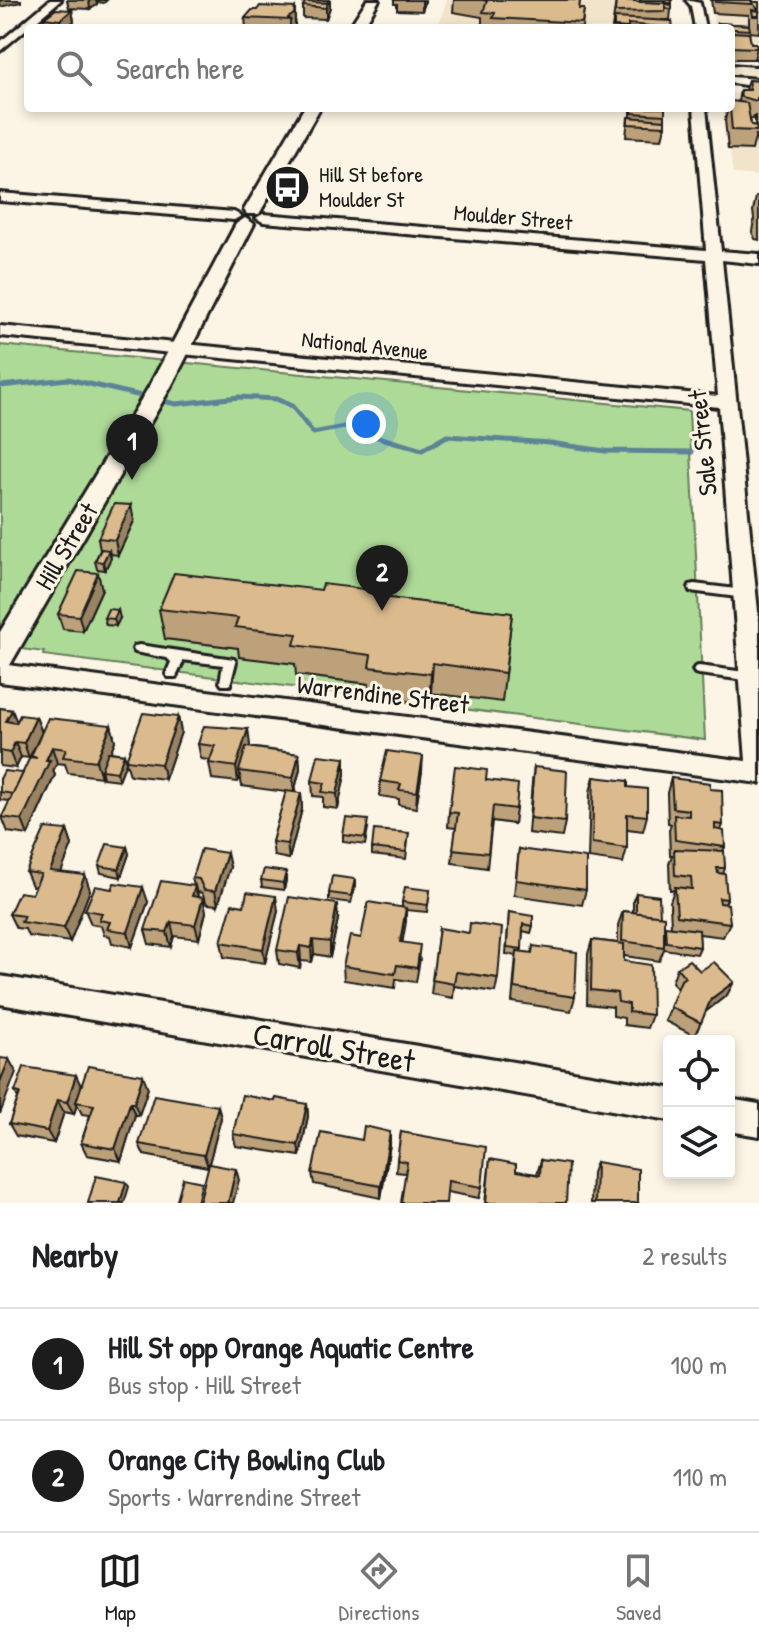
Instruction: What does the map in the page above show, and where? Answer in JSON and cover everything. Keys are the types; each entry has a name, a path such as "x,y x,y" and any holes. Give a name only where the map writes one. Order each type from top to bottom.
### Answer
{"street":[{"path":"24,24 56,0"},
{"path":"358,24 373,0"},
{"path":"685,17 685,4 691,1 696,5 699,24"},
{"path":"0,48 6,38 24,24"},
{"path":"735,83 759,85"},
{"name":"Hill Street","path":"0,657 156,393 249,217 310,112"},
{"name":"Sale Street","path":"700,112 753,677 759,773"},
{"name":"Moulder Street","path":"0,197 759,259"},
{"name":"National Avenue","path":"0,331 727,402"},
{"name":"Warrendine Street","path":"0,673 759,773"},
{"name":"Carroll Street","path":"0,990 663,1103"},
{"path":"735,1116 759,1120"}],"lane":[{"path":"685,17 698,15"},
{"path":"735,60 755,62"},
{"path":"694,588 745,594"},
{"path":"139,649 230,662 226,682"},
{"path":"171,654 177,662 172,674"},
{"path":"699,670 753,677"}],"shaded area":[{"path":"447,0 670,0 671,24 438,24"},
{"path":"711,0 759,0 759,77 735,75 735,24 714,24"},
{"path":"735,93 759,95 759,176 733,174 725,112 735,112"}],"green space":[{"path":"0,345 689,411 705,740 43,655 44,652 0,646"}],"building":[{"path":"483,0 580,0 579,9 584,9 582,23 493,18 495,13 483,12 487,1"},
{"path":"616,0 665,3 665,11 615,12"},
{"path":"672,0 672,3 640,2"},
{"path":"752,0 755,4 715,2"},
{"path":"305,2 328,3 326,8 303,6"},
{"path":"260,6 295,8 294,14 288,18 290,20 245,18"},
{"path":"56,9 72,10 60,20 44,18"},
{"path":"614,18 672,21 672,24 628,24 614,24"},
{"path":"735,24 749,25 750,30 735,29"},
{"path":"735,32 749,33 751,43 756,43 757,48 735,47"},
{"path":"748,80 759,81 757,101 741,97 740,90 750,90"},
{"path":"735,102 747,103 751,125 756,126 757,131 732,130 730,112 735,112"},
{"path":"665,112 665,115 632,113"},
{"path":"628,117 665,120 665,126 628,124"},
{"path":"114,504 131,505 115,540 98,538"},
{"path":"101,549 109,550 103,562 95,561"},
{"path":"78,571 98,573 79,616 58,614"},
{"path":"174,573 321,590 323,584 381,591 380,597 512,613 505,673 433,663 431,674 369,667 371,655 294,645 297,634 235,627 238,618 159,609"},
{"path":"108,609 118,610 114,619 104,618"},
{"path":"0,708 12,710 6,721 16,723 20,715 36,717 24,743 15,742 10,753 0,751"},
{"path":"143,713 178,717 161,764 126,760"},
{"path":"48,718 111,725 96,761 63,757 66,749 52,747 46,760 50,760 22,820 2,817 30,757 37,758 31,756"},
{"path":"204,726 248,729 236,767 209,763 215,746 198,744"},
{"path":"246,747 299,754 293,778 239,771"},
{"path":"387,751 423,756 417,792 399,790 401,784 380,781"},
{"path":"108,752 124,754 117,772 101,770"},
{"path":"318,755 345,758 337,794 322,792 325,783 312,781"},
{"path":"455,766 487,770 486,780 518,784 516,809 493,806 488,853 453,849 458,813 449,812"},
{"path":"534,767 567,771 565,822 530,818"},
{"path":"4,771 23,773 13,794 0,792 0,779"},
{"path":"594,777 628,781 628,787 647,789 647,816 627,814 627,848 592,843"},
{"path":"671,778 710,783 710,789 722,790 723,825 715,824 715,829 724,831 725,847 675,840 674,815 689,816 689,810 673,808"},
{"path":"286,791 301,793 287,844 272,842"},
{"path":"346,818 368,820 365,838 343,835"},
{"path":"45,828 67,830 50,871 85,875 64,928 21,922 24,916 9,914 19,892 32,894 41,874 26,872"},
{"path":"374,830 409,833 406,852 372,848"},
{"path":"107,844 127,847 119,869 99,866"},
{"path":"201,849 227,853 215,891 204,890 199,879 192,878"},
{"path":"519,849 586,858 586,890 516,880"},
{"path":"674,849 724,851 725,868 717,868 718,873 725,874 727,899 719,898 720,903 728,904 730,923 677,916 675,887 692,889 691,877 675,875"},
{"path":"264,869 286,872 283,883 261,880"},
{"path":"332,876 355,879 351,896 329,893"},
{"path":"161,881 195,886 192,896 203,898 195,925 171,922 167,932 145,930"},
{"path":"114,883 143,887 128,932 107,929 110,922 99,920 102,913 85,910 95,886 112,889"},
{"path":"405,887 430,890 428,905 402,902"},
{"path":"247,892 276,896 263,949 221,942 232,904 244,906"},
{"path":"636,893 659,896 660,916 636,913"},
{"path":"289,897 337,904 330,942 313,940 311,948 300,946 298,953 277,950"},
{"path":"368,902 406,908 400,942 420,945 417,968 397,965 395,974 343,966 350,936 361,938"},
{"path":"623,911 664,916 664,947 622,941"},
{"path":"509,912 533,916 533,926 523,924 522,949 507,947"},
{"path":"470,923 502,928 498,978 456,972 454,984 432,980 439,928 469,933"},
{"path":"665,926 699,930 700,947 666,942"},
{"path":"592,940 624,944 624,961 651,965 652,1015 629,1012 629,1004 618,1002 617,993 591,990"},
{"path":"533,946 577,952 575,997 514,988 517,951 532,953"},
{"path":"689,960 700,971 714,962 734,982 711,999 701,1023 670,1007 685,977 677,968"},
{"path":"0,1058 9,1059 0,1082"},
{"path":"88,1066 143,1075 115,1149 81,1143 94,1105 76,1102"},
{"path":"24,1067 76,1075 67,1102 57,1100 47,1131 9,1124 20,1093 15,1092"},
{"path":"154,1095 218,1106 204,1155 139,1144"},
{"path":"242,1095 307,1104 298,1145 233,1134"},
{"path":"364,1126 390,1132 381,1186 312,1173 321,1132 362,1140"},
{"path":"401,1132 486,1147 482,1187 448,1181 446,1203 401,1203 407,1162 397,1160"},
{"path":"490,1159 516,1164 516,1171 540,1175 541,1160 568,1164 566,1203 486,1203"},
{"path":"596,1162 638,1169 638,1203 595,1203"},
{"path":"209,1164 236,1169 228,1203 199,1203"},
{"path":"96,1176 126,1182 120,1203 88,1203"},
{"path":"183,1178 202,1182 197,1203 176,1203"}],"waterway":[{"path":"0,386 68,379 176,404 239,397 276,399 292,406 313,433 344,427 422,450 447,436 550,443 605,451 692,452"}],"place":[{"name":"Hill St before Moulder St","path":"288,187"},
{"name":"Hill St opp Orange Aquatic Centre","path":"132,480"},
{"name":"Orange City Bowling Club","path":"382,611"}]}
